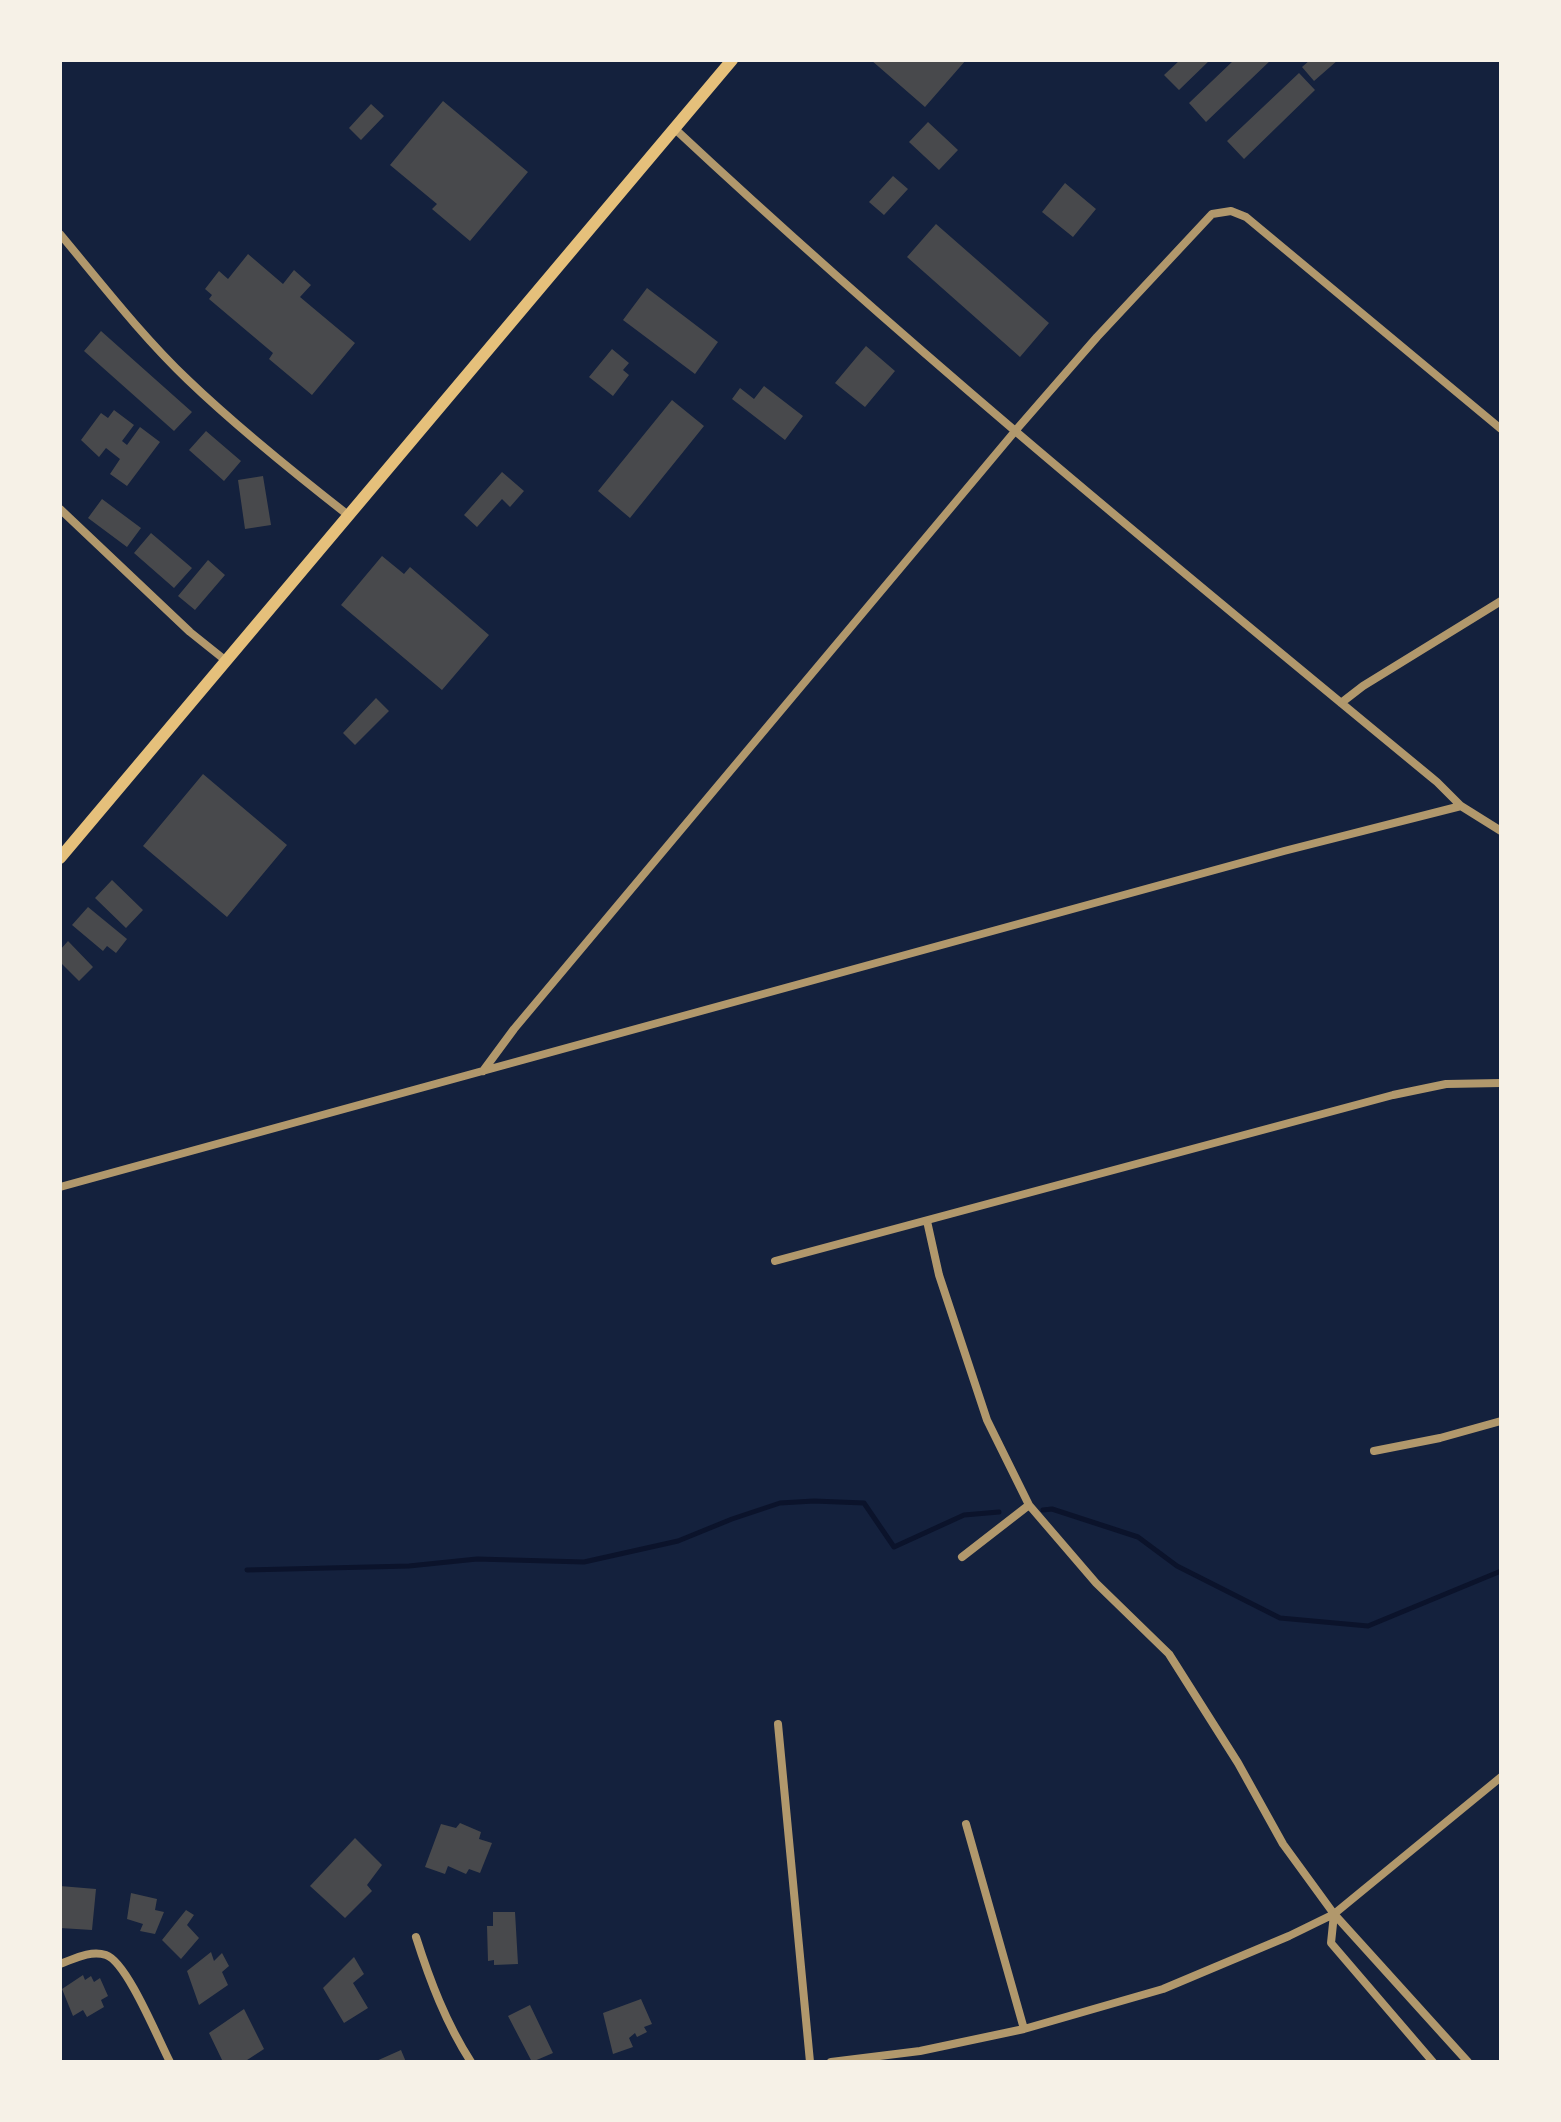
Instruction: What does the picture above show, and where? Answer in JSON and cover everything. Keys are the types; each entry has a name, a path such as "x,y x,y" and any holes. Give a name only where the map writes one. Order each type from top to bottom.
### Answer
{"highway":[{"path":"60,858 732,60"}],"street":[{"path":"673,127 845,283 1016,430 1461,806 1501,832"},
{"path":"483,1071 514,1029 1016,430 1205,220 1223,210 1246,217 1501,429"},
{"path":"60,234 186,378 348,515"},
{"path":"60,509 190,632 226,660"},
{"path":"1341,703 1501,601"},
{"path":"60,1187 1284,851 1461,806"},
{"path":"775,1261 1392,1095 1446,1084 1501,1082"},
{"path":"927,1222 939,1275 987,1420 1029,1505 1096,1583 1169,1654 1238,1763 1283,1844 1334,1914 1468,2062"},
{"path":"1374,1451 1501,1421"},
{"path":"962,1558 1029,1505"},
{"path":"778,1724 810,2062"},
{"path":"831,2062 936,2048 1024,2029 1163,1989 1334,1914 1501,1777"},
{"path":"966,1824 1024,2029"},
{"path":"1334,1914 1331,1943 1433,2062"},
{"path":"416,1937 454,2036 471,2062"},
{"path":"60,1964 84,1954 106,1955 124,1970 170,2062"}],"building":[{"path":"871,60 966,60 925,107"},
{"path":"1180,60 1210,60 1179,90 1164,75"},
{"path":"1234,60 1271,60 1206,122 1189,103"},
{"path":"1310,60 1338,60 1314,81 1302,67"},
{"path":"1299,73 1315,90 1244,159 1227,141"},
{"path":"443,101 528,172 470,241 432,209 437,204 390,165"},
{"path":"371,104 384,116 361,140 349,128"},
{"path":"928,122 958,150 939,170 909,142"},
{"path":"893,176 908,189 884,215 869,202"},
{"path":"1065,183 1096,209 1073,237 1042,212"},
{"path":"936,224 1049,323 1020,357 907,257"},
{"path":"248,254 283,284 294,270 311,285 300,297 355,343 312,395 269,359 273,353 209,299 212,295 205,289 219,271 228,279"},
{"path":"647,288 718,342 695,374 623,320"},
{"path":"101,331 192,412 174,431 84,351"},
{"path":"866,346 895,371 865,407 835,383"},
{"path":"612,349 629,363 623,370 629,375 613,396 589,377"},
{"path":"764,386 803,416 785,440 732,399 740,388 754,399"},
{"path":"672,400 704,426 630,518 598,491"},
{"path":"114,410 134,425 122,441 127,445 140,427 160,442 127,486 110,474 120,459 106,448 99,457 81,440 101,413 108,418"},
{"path":"206,431 241,461 224,481 189,450"},
{"path":"502,472 524,491 510,507 502,499 477,527 464,515"},
{"path":"263,476 271,525 245,529 238,480"},
{"path":"102,499 141,528 127,547 88,518"},
{"path":"151,533 192,568 174,588 134,553"},
{"path":"382,556 404,574 410,567 489,635 442,690 341,605"},
{"path":"208,560 225,575 195,610 178,596"},
{"path":"376,698 389,711 355,745 343,733"},
{"path":"203,774 287,845 227,917 143,846"},
{"path":"112,880 143,910 126,928 95,898"},
{"path":"88,907 127,939 116,953 107,946 103,951 72,925"},
{"path":"68,941 93,967 79,981 60,962 60,950"},
{"path":"460,1823 481,1832 479,1839 492,1843 480,1873 469,1869 466,1874 448,1866 445,1874 425,1867 441,1824 456,1828"},
{"path":"355,1838 382,1865 367,1885 372,1891 345,1918 310,1886"},
{"path":"60,1886 96,1889 92,1930 60,1928"},
{"path":"131,1893 157,1899 155,1910 164,1912 155,1934 140,1931 143,1924 127,1919"},
{"path":"186,1910 194,1915 187,1925 199,1938 181,1959 162,1940"},
{"path":"493,1912 515,1912 518,1964 494,1965 494,1960 488,1961 487,1926 493,1926"},
{"path":"211,1952 214,1961 222,1953 229,1966 222,1972 228,1985 199,2005 187,1971"},
{"path":"354,1957 364,1974 353,1983 368,2008 344,2023 323,1988"},
{"path":"83,1975 85,1980 91,1976 94,1982 100,1978 108,1996 101,2000 104,2007 87,2017 83,2010 73,2016 62,1989"},
{"path":"641,1999 652,2024 644,2027 647,2032 629,2038 633,2047 613,2054 603,2013"},
{"path":"530,2005 553,2053 532,2062 508,2016"},
{"path":"244,2009 264,2049 244,2062 223,2062 209,2033"},
{"path":"401,2050 406,2062 374,2062"}],"waterway":[{"path":"247,1570 409,1566 477,1559 584,1562 678,1541 780,1503 814,1501 864,1503 894,1547 964,1515 999,1512"},
{"path":"1043,1510 1052,1509 1138,1537 1177,1566 1280,1618 1368,1626 1501,1571"}]}
